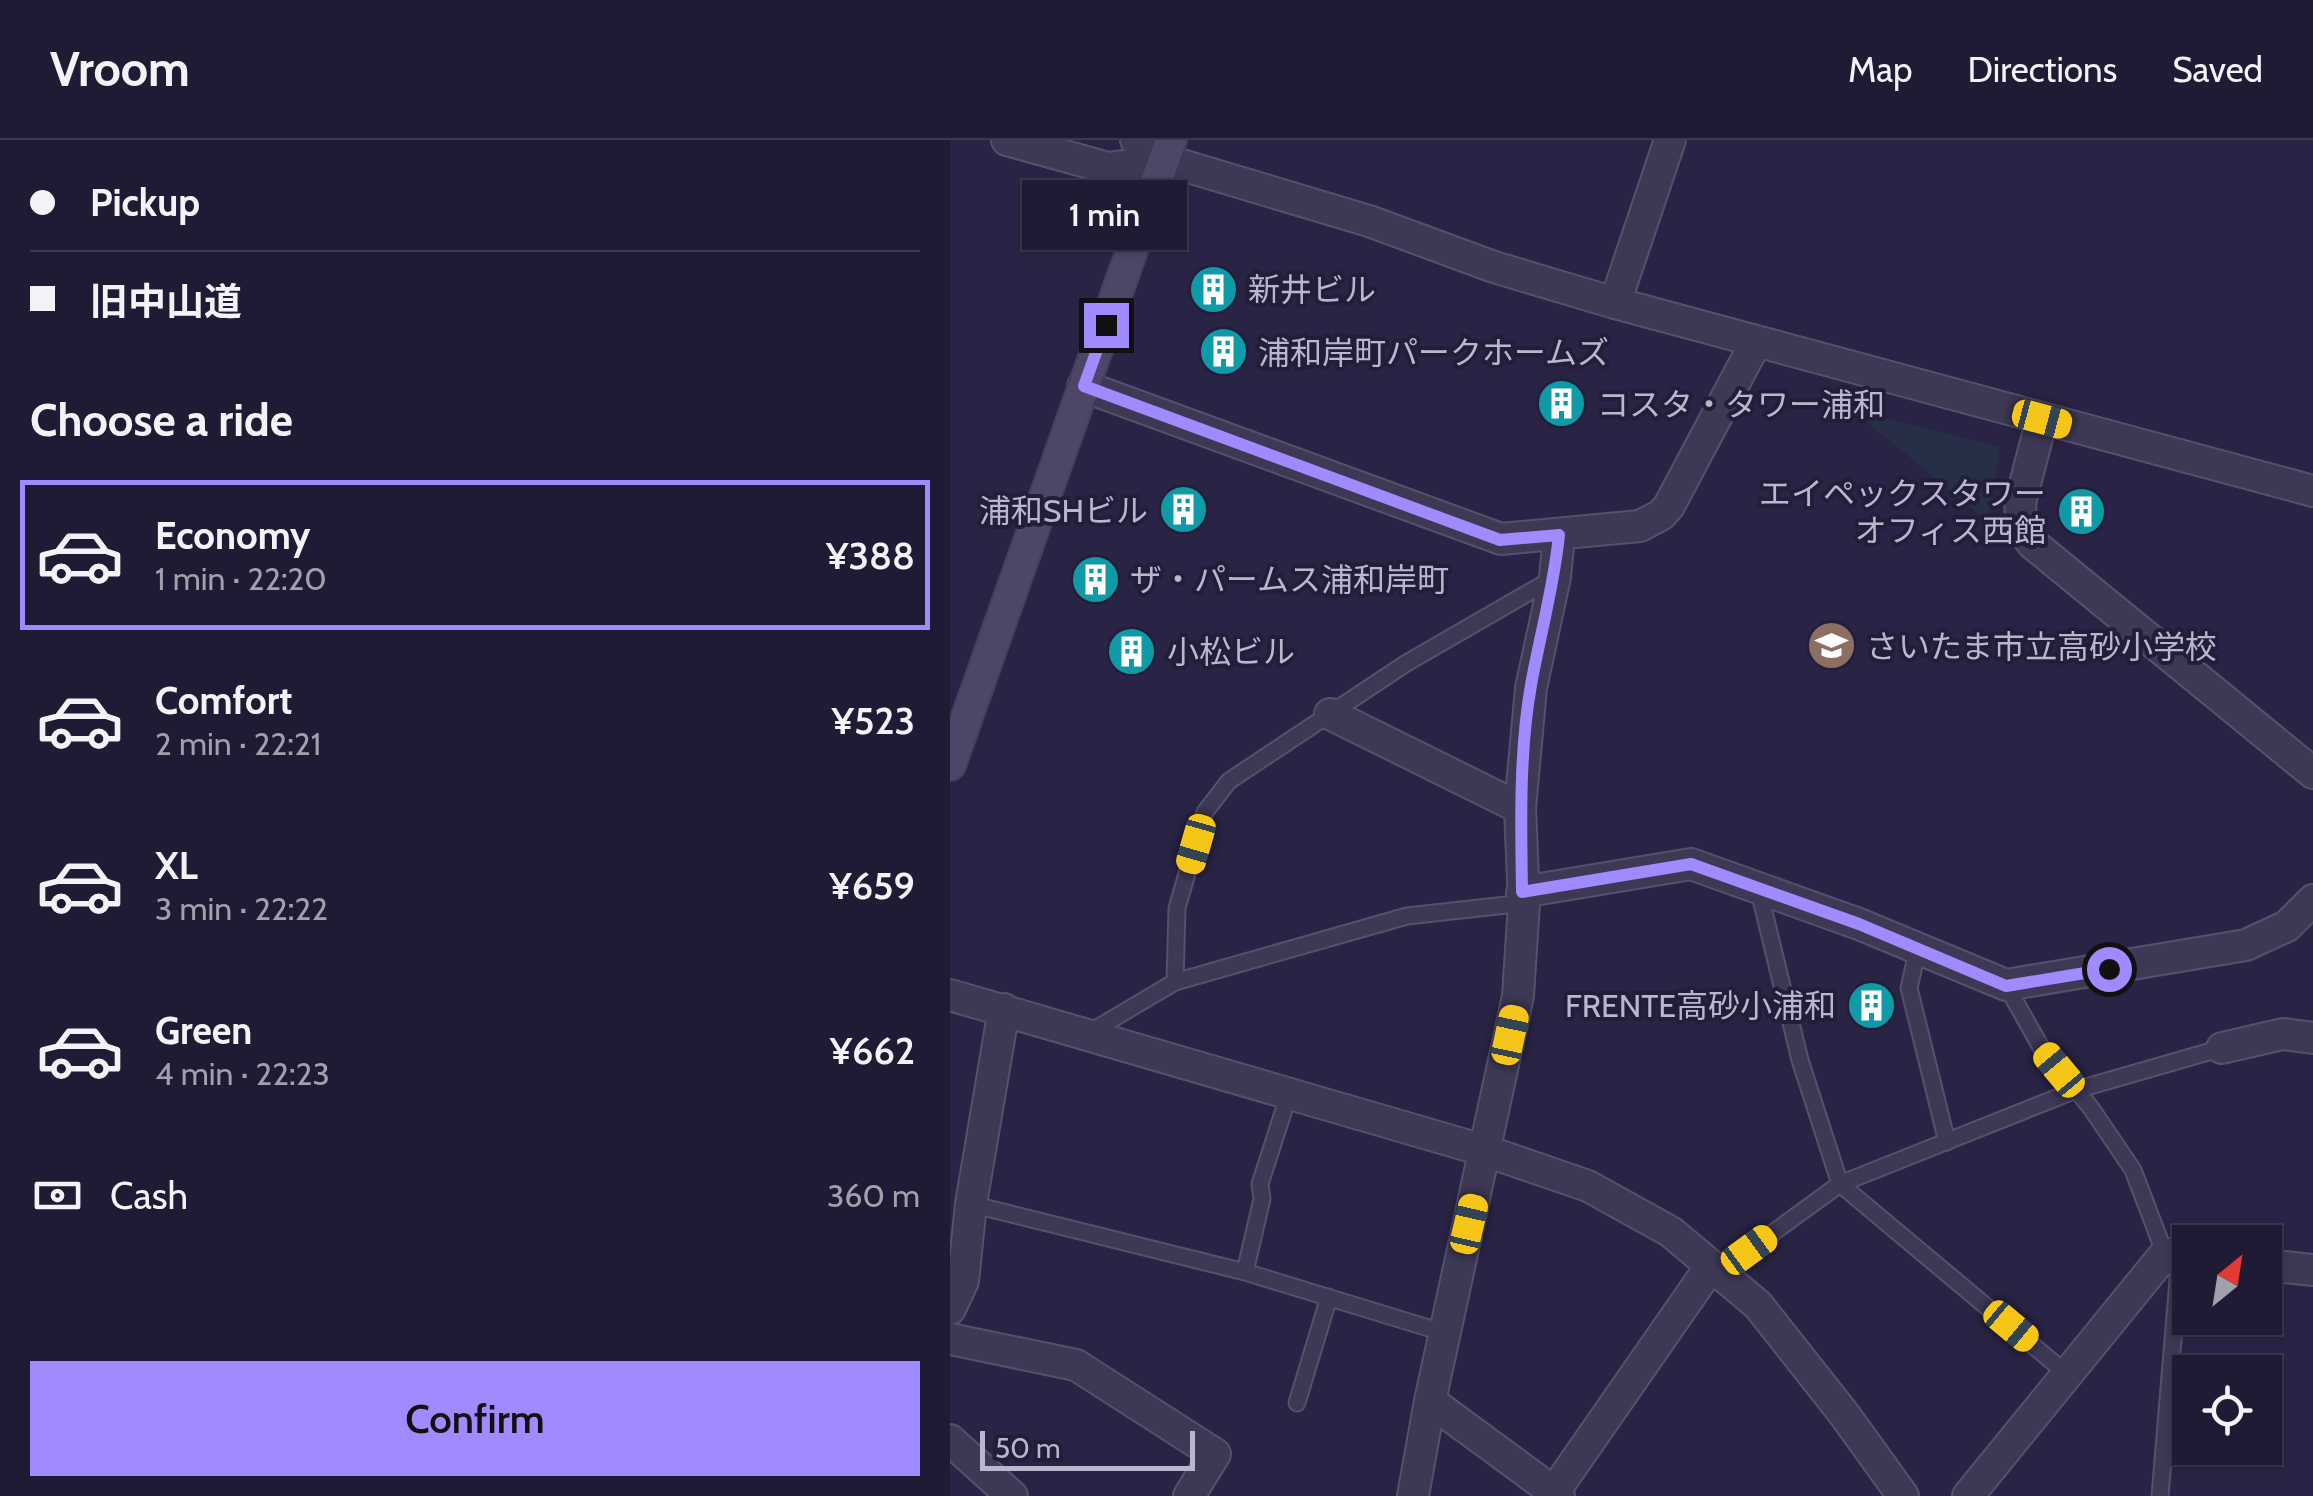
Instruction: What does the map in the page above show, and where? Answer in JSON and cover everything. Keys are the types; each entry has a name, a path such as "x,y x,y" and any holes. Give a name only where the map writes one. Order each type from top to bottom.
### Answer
{"main road":[{"path":"950,765 1168,150"}],"street":[{"path":"1007,140 1108,168 1168,150"},
{"path":"1136,140 1494,267 1756,342 2313,491"},
{"path":"1615,303 1670,140"},
{"path":"1084,386 1500,540 1640,526 1661,515 1756,342"},
{"path":"2042,419 2020,503 2022,530 2033,544 2313,774"},
{"path":"1412,1496 1518,996 1523,898 1520,808 1530,688 1555,577 1559,535"},
{"path":"1330,714 1520,808"},
{"path":"1523,898 1691,864 1758,886 2006,986 2246,945 2287,926 2313,900"},
{"path":"950,995 1486,1150 1588,1186 1671,1232 1758,1305 1903,1496"},
{"path":"950,1309 963,1280 971,1204 1004,1010"},
{"path":"2222,1048 2284,1034 2313,1038"},
{"path":"1968,1496 2068,1374 2172,1261"},
{"path":"2282,1267 2313,1270"},
{"path":"1430,1401 1556,1494 1715,1269"},
{"path":"950,1340 1076,1365 1215,1454 1189,1496"},
{"path":"950,1440 1012,1496"}],"lane":[{"path":"1175,982 1177,908 1205,812 1229,781 1405,664 1555,577"},
{"path":"1758,886 1800,1060 1840,1184 2068,1374"},
{"path":"1086,1035 1175,982 1407,916 1523,898"},
{"path":"1918,948 1909,988 1947,1142"},
{"path":"2006,986 2042,1049 2133,1170 2172,1244"},
{"path":"1715,1269 1840,1184 2076,1090 2222,1048"},
{"path":"1245,1272 1262,1200 1260,1184 1289,1094"},
{"path":"971,1204 1245,1272 1445,1334"},
{"path":"1297,1402 1329,1298"},
{"path":"2160,1496 2172,1335"}],"shaded area":[{"path":"1851,409 2000,447 1988,522"}],"place":[{"name":"新井ビル","path":"1213,289"},
{"name":"浦和岸町パークホームズ","path":"1223,352"},
{"name":"コスタ・タワー浦和","path":"1562,404"},
{"name":"浦和SHビル","path":"1183,510"},
{"name":"エイペックスタワー オフィス西館","path":"2081,511"},
{"name":"ザ・パームス浦和岸町","path":"1095,579"},
{"name":"さいたま市立高砂小学校","path":"1831,646"},
{"name":"小松ビル","path":"1132,651"},
{"name":"FRENTE高砂小浦和","path":"1871,1005"}],"route":[{"path":"1106,325 1084,386 1500,540 1559,535 1555,577 1530,688 1520,808 1522,892 1691,864 1859,924 2006,986 2109,969"}]}
